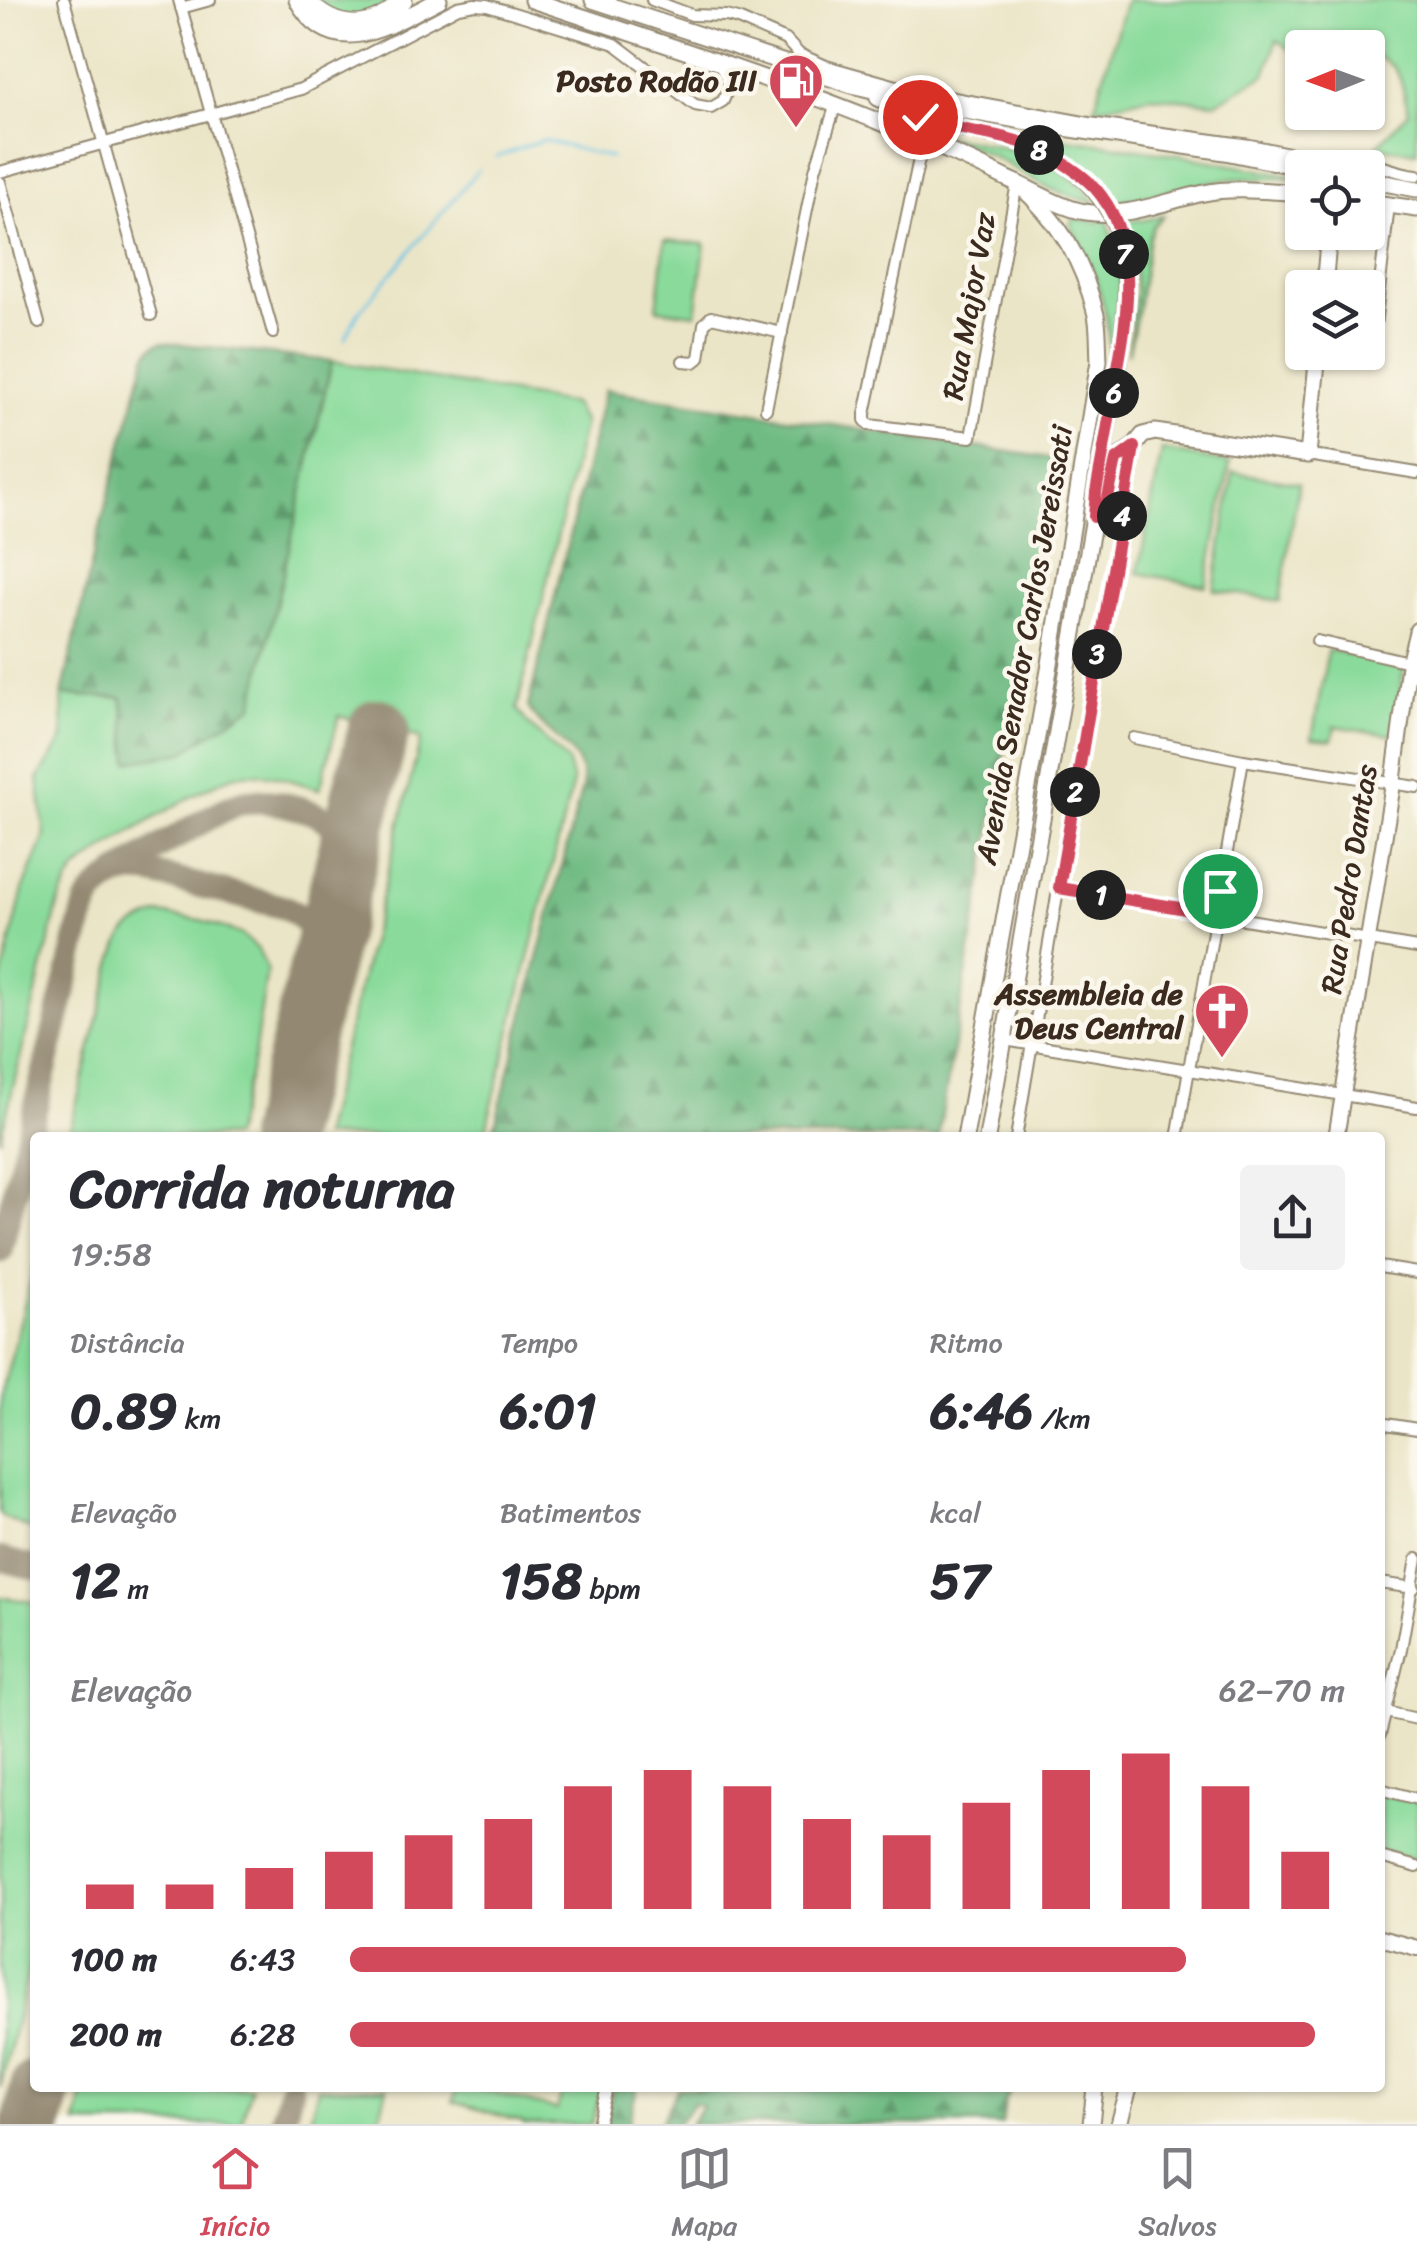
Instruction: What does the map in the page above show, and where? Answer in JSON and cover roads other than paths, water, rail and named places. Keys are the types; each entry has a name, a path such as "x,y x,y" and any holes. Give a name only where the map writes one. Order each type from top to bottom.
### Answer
{"highway":[{"path":"306,0 324,18 356,25 386,16 404,0"}],"main road":[{"path":"297,0 321,26 351,36 376,32 438,0"},
{"path":"532,0 836,104 1082,211 1147,208 1208,192 1285,192"},
{"path":"594,0 852,84 954,110 1285,164"},
{"path":"625,0 666,23"},
{"name":"Avenida Senador Carlos Jereissati","path":"852,84 902,109 1037,148 1080,175 1096,190 1116,224 1125,260 1126,304 1118,370 988,1132"},
{"name":"Avenida Senador Carlos Jereissati","path":"966,1132 1099,362 1097,318 1078,259 1055,222 1017,183"},
{"path":"1385,183 1417,189"},
{"path":"1385,204 1417,210"},
{"path":"1094,517 1106,507 1116,460 1143,435 1155,432 1308,454 1316,370"},
{"name":"Rua Pedro Dantas","path":"1337,1132 1417,630"},
{"path":"1385,1939 1417,1948"},
{"path":"1092,2124 1095,2092"},
{"path":"1119,2124 1129,2092"}],"street":[{"path":"64,0 151,315"},
{"path":"210,0 180,4 273,333"},
{"path":"652,0 692,14 738,19 786,40 799,54 826,66 911,90 1334,162 1370,162 1400,174 1417,175"},
{"path":"0,172 301,89 458,7 474,4 615,44 695,106 711,108 723,101 728,80 716,62"},
{"path":"766,409 815,170 836,104"},
{"name":"Rua Major Vaz","path":"923,140 865,414 867,423 873,426 971,438 1017,183"},
{"path":"0,182 39,323"},
{"path":"1380,270 1389,205"},
{"path":"684,360 694,362 699,358 704,324 711,318 782,333"},
{"path":"1017,1132 1134,447"},
{"path":"1308,454 1417,473"},
{"path":"1317,641 1410,662"},
{"path":"1134,738 1417,788"},
{"path":"1178,1132 1243,760"},
{"path":"1059,888 1417,948"},
{"path":"1004,1040 1417,1106"},
{"path":"1385,1268 1417,1273"},
{"path":"1385,1424 1417,1430"},
{"path":"1385,1716 1414,1589 1417,1559"},
{"path":"1385,1584 1414,1589"},
{"path":"1386,1712 1417,1719"},
{"path":"1385,1790 1417,1798"},
{"path":"1385,1858 1417,1867"},
{"path":"598,2124 606,2092"}],"waterway":[{"path":"497,157 543,140 611,158"},
{"path":"345,339 358,313 479,169"}],"place":[{"name":"Posto Rodão III","path":"796,130"},
{"name":"Assembleia de Deus Central","path":"1222,1060"}]}
